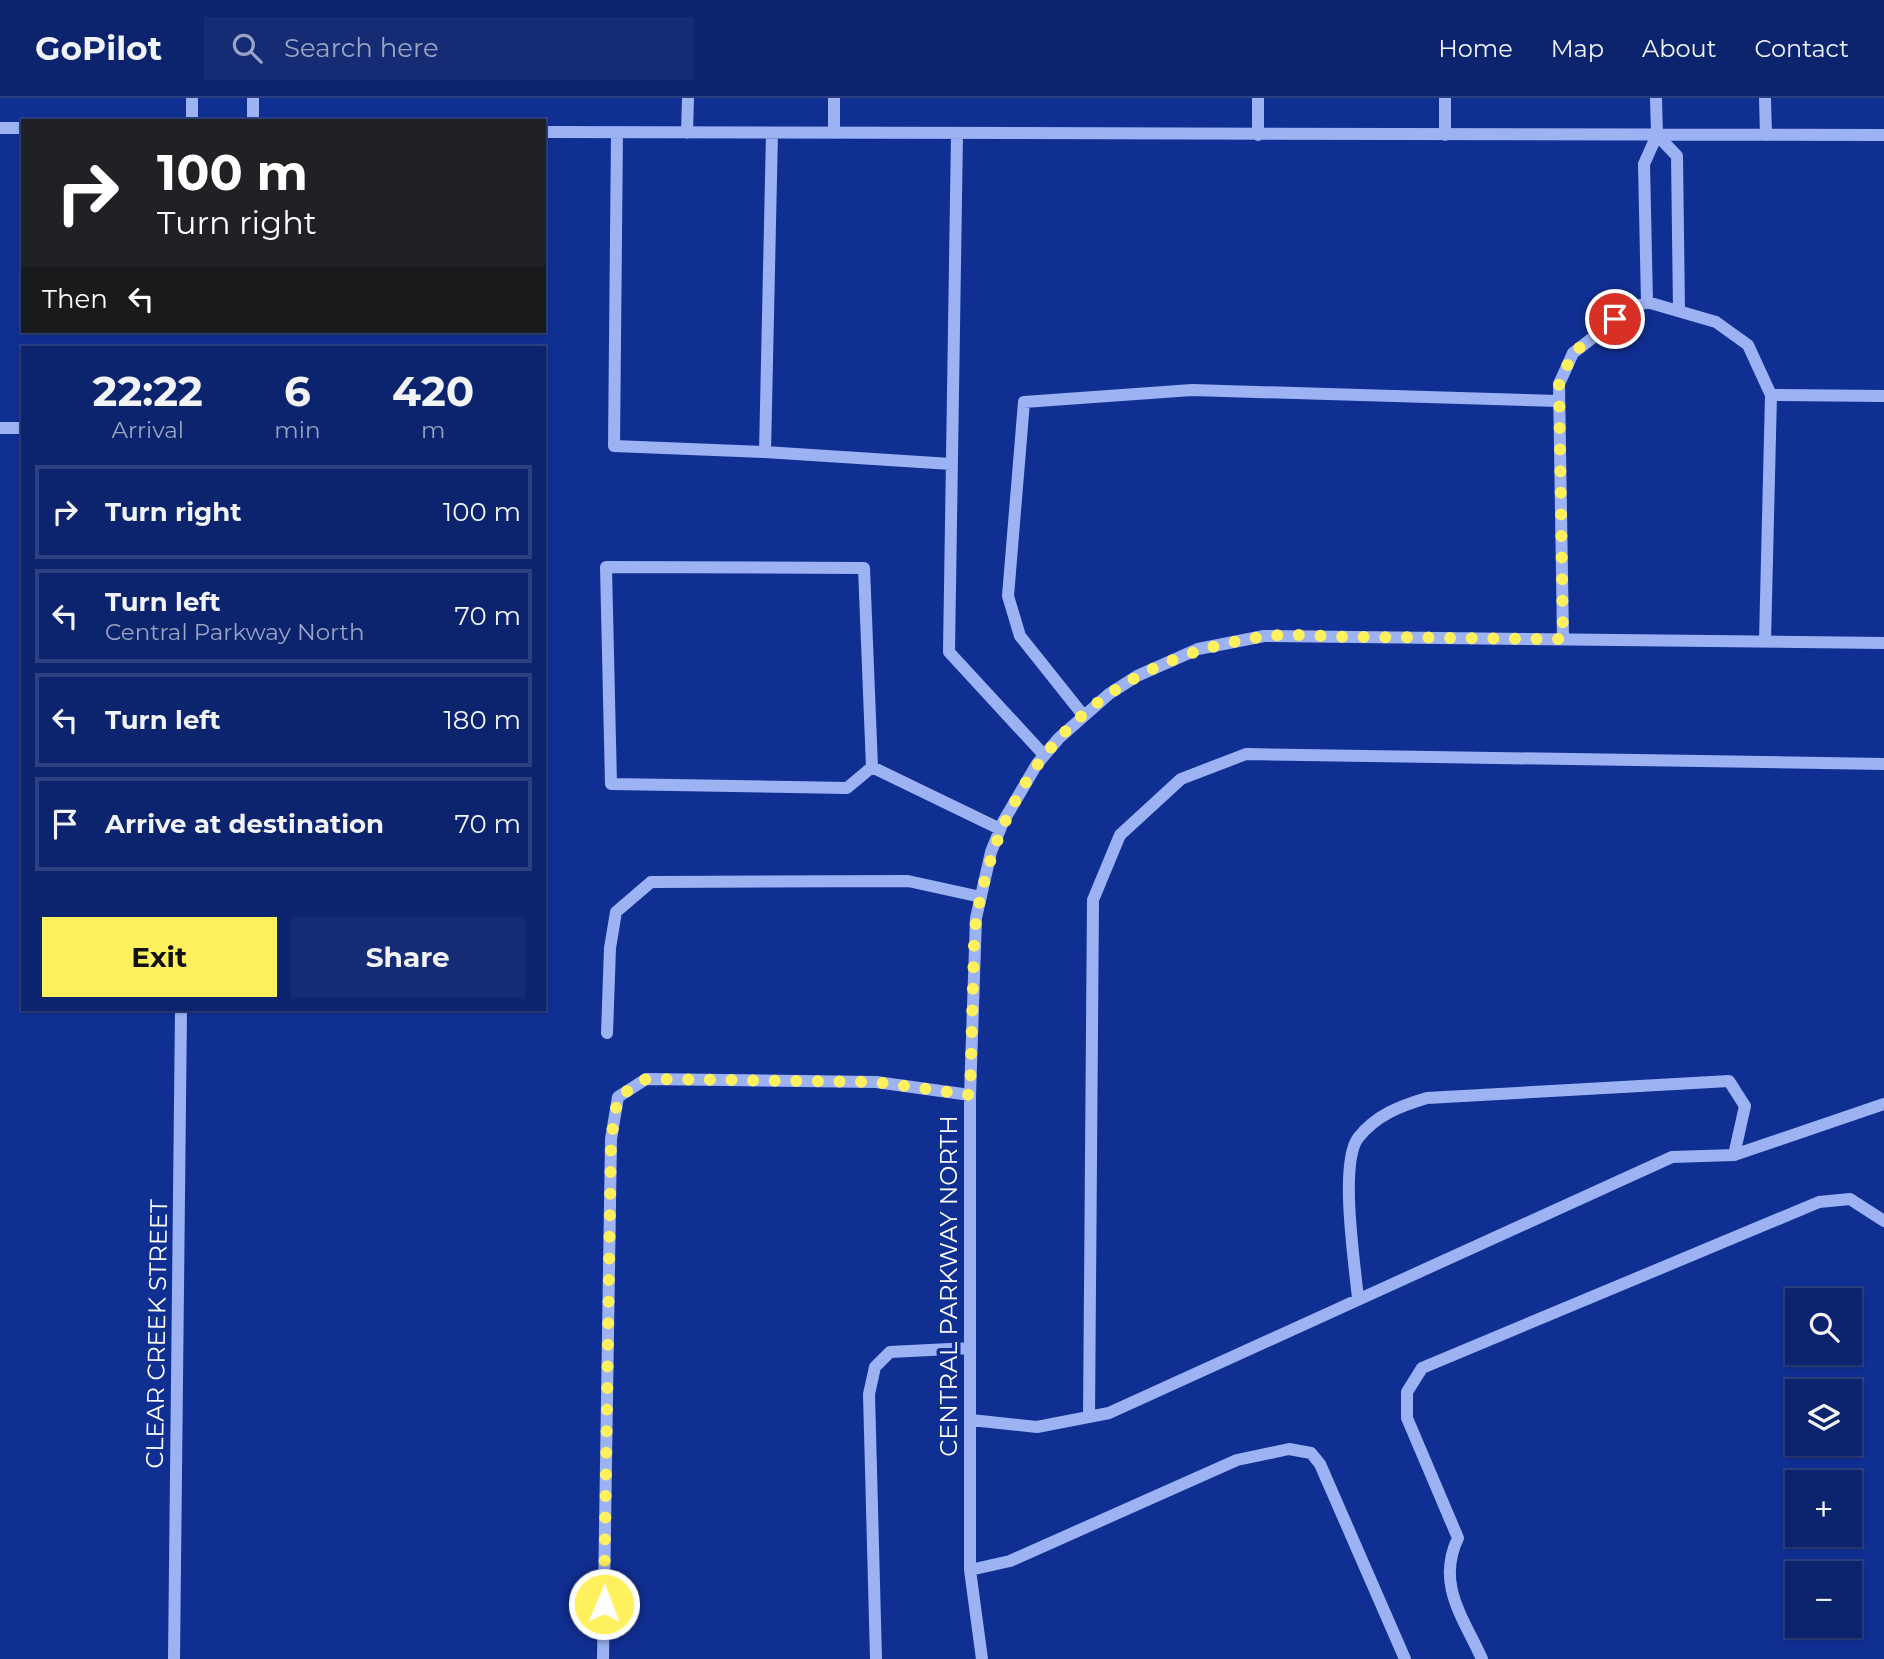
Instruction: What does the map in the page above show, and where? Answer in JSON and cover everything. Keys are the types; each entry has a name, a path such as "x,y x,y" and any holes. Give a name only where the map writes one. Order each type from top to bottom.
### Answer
{"street":[{"path":"191,119 192,98"},
{"path":"253,98 253,119"},
{"path":"687,133 688,98"},
{"path":"834,98 834,133"},
{"path":"1258,98 1258,135"},
{"path":"1445,98 1445,135"},
{"path":"1647,302 1644,164 1657,135 1656,98"},
{"path":"1765,98 1766,135"},
{"path":"0,128 21,128"},
{"path":"546,132 1884,135"},
{"path":"617,133 614,446 951,464"},
{"path":"765,452 772,133"},
{"path":"957,134 949,652 1044,755"},
{"path":"1657,135 1677,156 1679,311"},
{"path":"1563,639 1559,384 1573,353 1630,309 1647,302 1716,322 1748,345 1771,395 1765,641"},
{"path":"1083,715 1020,636 1008,596 1024,402 1192,390 1559,401"},
{"path":"1771,395 1884,396"},
{"path":"0,428 21,428"},
{"path":"606,567 864,568 872,767 846,788 611,784 606,567"},
{"name":"CENTRAL PARKWAY NORTH","path":"982,1659 971,1570 970,1095 974,951 981,897 1000,829 1019,792 1044,755 1083,715 1137,676 1198,649 1264,636 1884,643"},
{"path":"1089,1417 1093,900 1119,835 1181,779 1246,754 1884,764"},
{"path":"872,767 1000,829"},
{"path":"607,1033 610,948 617,912 651,882 908,881 981,897"},
{"name":"CLEAR CREEK STREET","path":"174,1659 181,1011"},
{"path":"603,1659 611,1139 618,1097 646,1079 876,1082 970,1095"},
{"path":"1358,1299 1349,1177 1356,1140 1376,1119 1400,1106 1427,1098 1729,1082 1745,1106 1734,1156"},
{"path":"971,1420 1037,1427 1109,1413 1672,1157 1734,1156 1884,1104"},
{"path":"1482,1659 1448,1584 1448,1557 1458,1538 1407,1418 1407,1392 1422,1368 1819,1202 1850,1199 1884,1221"},
{"path":"876,1659 869,1394 875,1367 890,1352 970,1348"},
{"path":"971,1570 1010,1561 1237,1460 1289,1449 1311,1453 1320,1464 1405,1659"}],"route":[{"path":"604,1604 611,1139 618,1097 646,1079 876,1082 970,1095 976,918 991,852 1003,822 1037,764 1071,726 1109,694 1167,661 1198,649 1264,636 1563,639 1559,384 1573,353 1615,319"}]}
